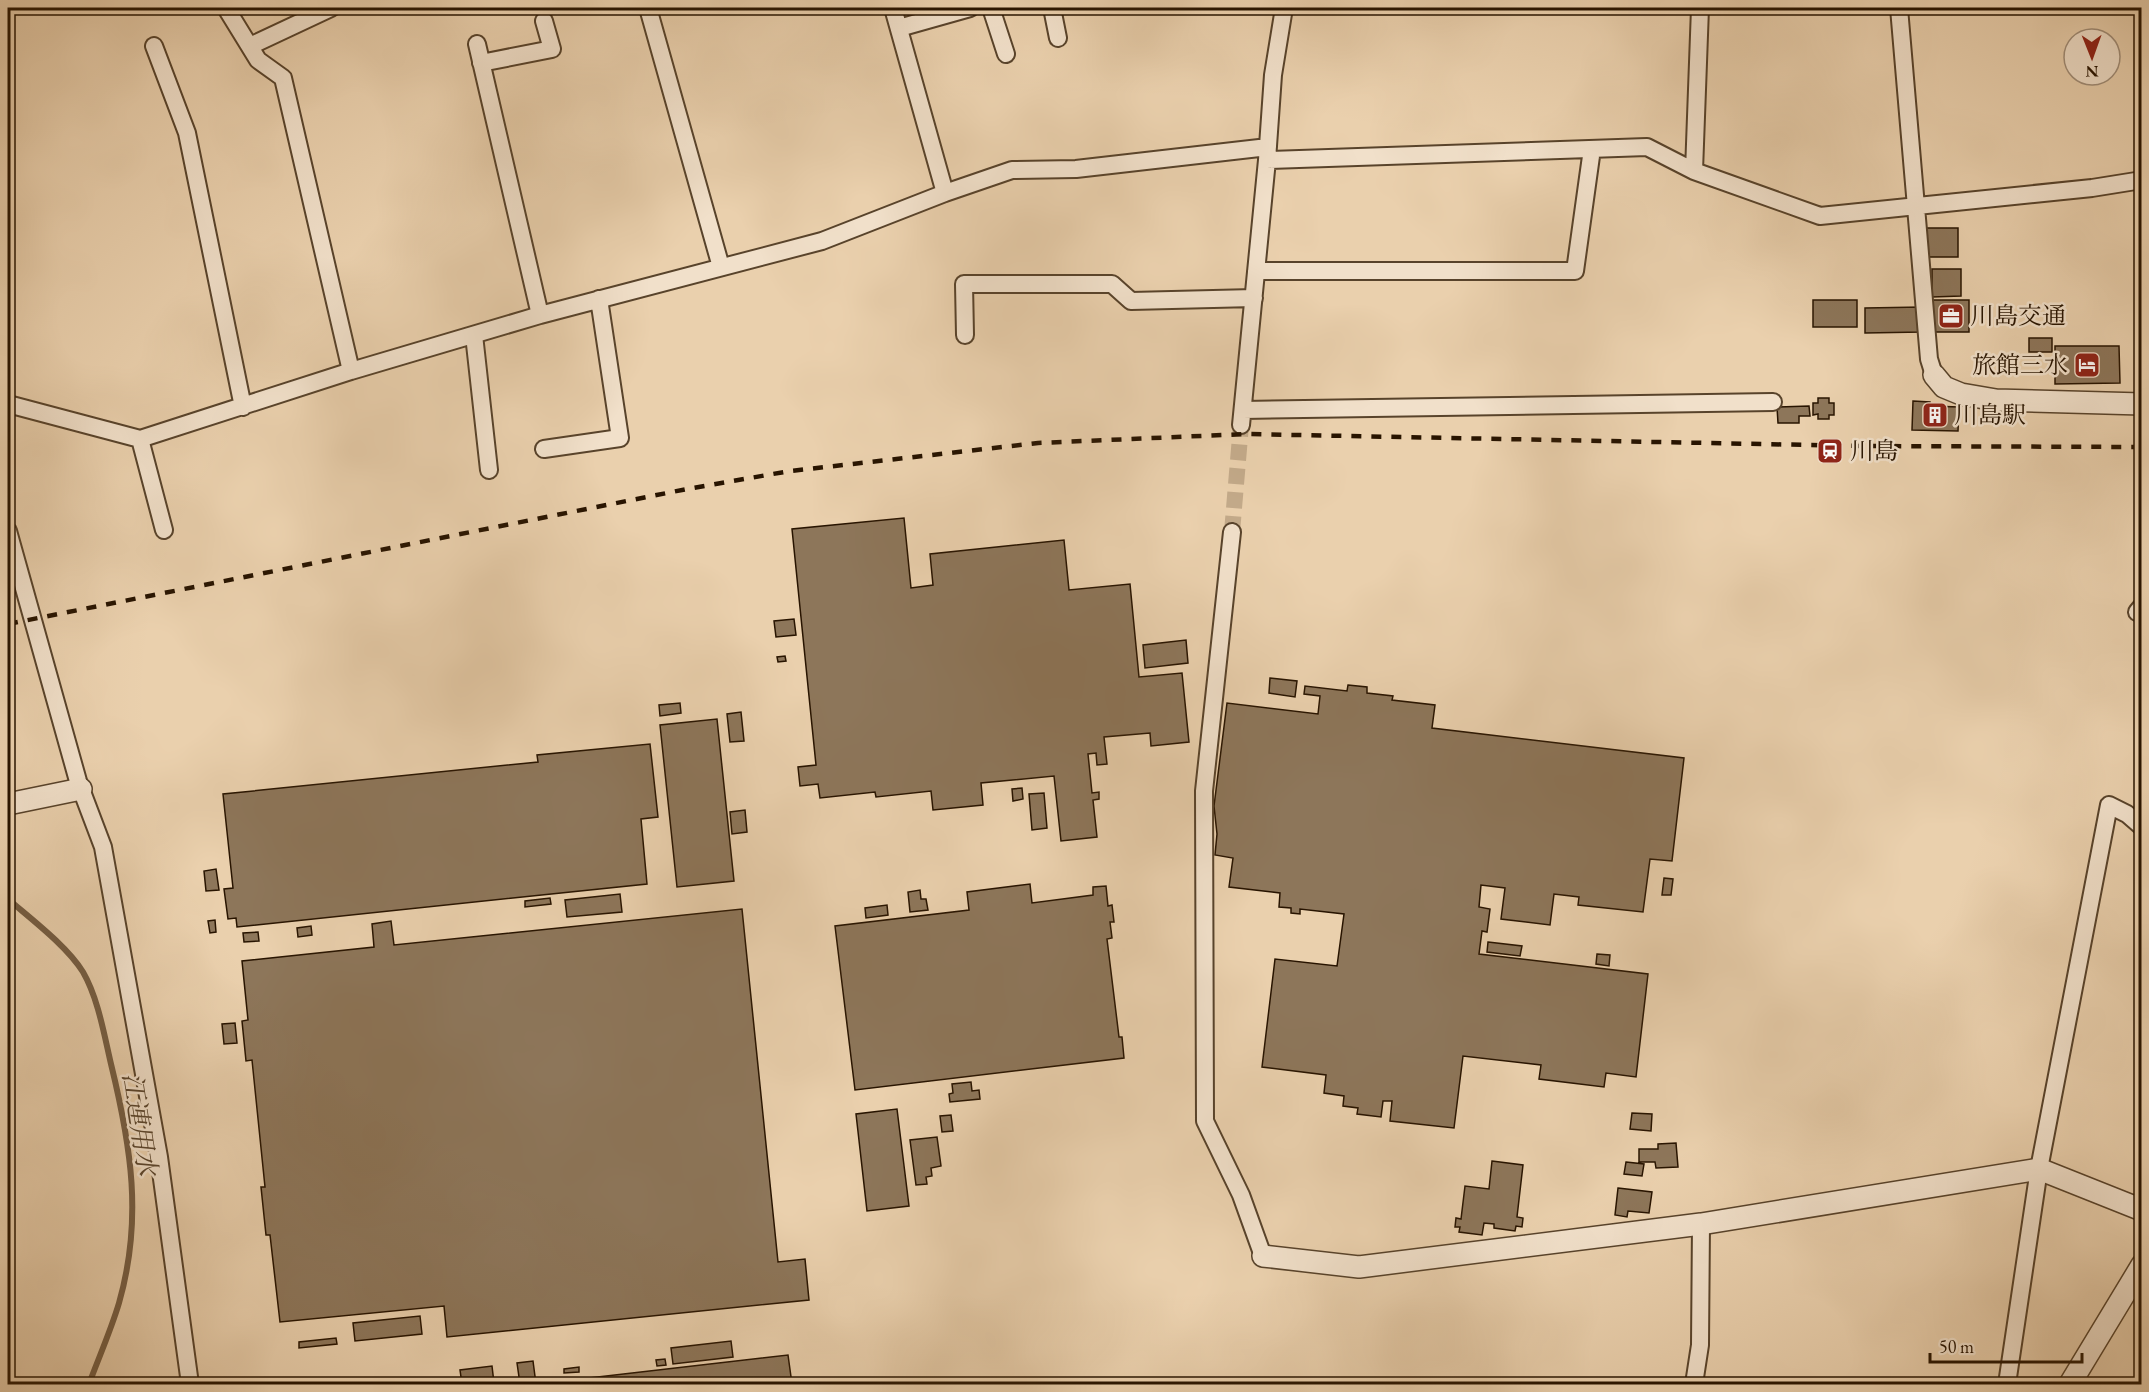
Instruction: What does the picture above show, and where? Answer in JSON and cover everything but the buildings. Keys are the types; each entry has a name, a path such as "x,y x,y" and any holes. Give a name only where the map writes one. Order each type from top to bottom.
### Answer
{"street":[{"path":"226,8 258,60 283,78 351,371"},
{"path":"250,46 331,8"},
{"path":"648,8 721,267"},
{"path":"893,8 945,193"},
{"path":"898,28 970,8"},
{"path":"991,8 1006,54"},
{"path":"1052,8 1058,38"},
{"path":"1284,8 1273,75 1242,417 1773,402"},
{"path":"1694,171 1700,8"},
{"path":"1899,8 1929,359 1934,375 1944,387 1995,400 2142,404"},
{"path":"481,63 552,49 544,21"},
{"path":"477,44 540,315"},
{"path":"154,46 187,133 243,407"},
{"path":"8,404 140,439 474,334 822,241 945,193 1012,170 1076,169 1267,154 1647,147 1694,171 1820,216 2092,188 2142,180"},
{"path":"1256,271 1575,271 1592,149"},
{"path":"966,335 964,284 1112,284 1131,301 1254,298"},
{"path":"544,449 620,438 598,299"},
{"path":"474,334 489,470"},
{"path":"140,439 164,530"},
{"path":"8,531 81,789 103,848 159,1157 190,1384"},
{"path":"1232,532 1204,791 1205,1121 1241,1195 1263,1256 1359,1267 1701,1224 2039,1169 2142,1210"},
{"path":"2142,606 2137,612 2142,612"},
{"path":"8,804 81,789"},
{"path":"2007,1384 2039,1169 2109,805 2127,814 2142,827"},
{"path":"1694,1384 1700,1346 1701,1224"},
{"path":"2070,1384 2142,1265"}],"waterway":[{"name":"江連用水","path":"8,899 58,943 83,972 100,1016 124,1124 132,1183 131,1242 119,1303 89,1384"}],"tunnel":[{"path":"1232,532 1241,425"}],"railway":[{"path":"8,624 687,489 790,471 1038,443 1246,434 1863,446 2142,447"}],"place":[{"name":"川島交通","path":"1951,316"},
{"name":"旅館三水","path":"2087,365"},
{"name":"川島駅","path":"1935,415"},
{"name":"川島","path":"1830,451"}]}
